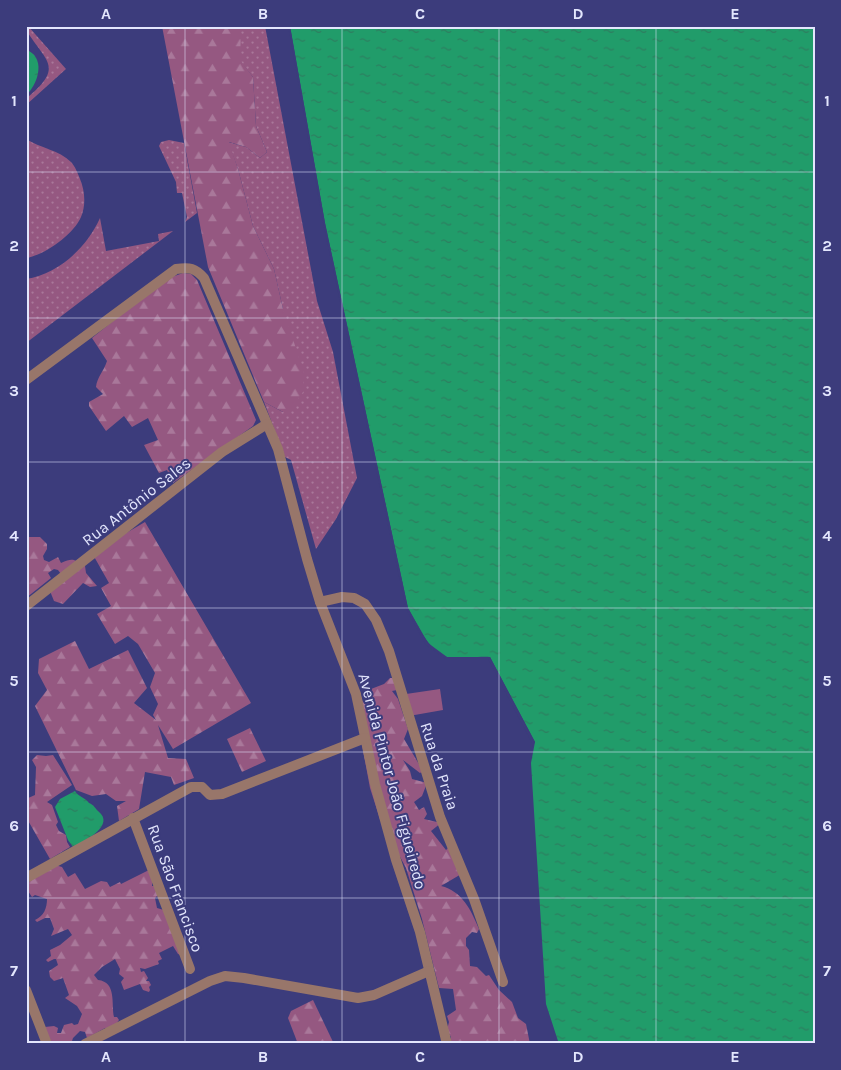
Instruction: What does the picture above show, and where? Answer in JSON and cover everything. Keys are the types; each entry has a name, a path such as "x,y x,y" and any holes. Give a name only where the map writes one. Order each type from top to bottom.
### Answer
{"street":[{"name":"Avenida Pintor João Figueiredo","path":"26,380 176,269 196,269 204,278 278,449 320,602 356,694 377,793 420,932 447,1044"},
{"name":"Rua Antônio Sales","path":"26,606 222,452 267,424"},
{"name":"Rua da Praia","path":"320,602 342,597 354,598 365,604 376,620 388,651 440,817 474,898 503,982"},
{"path":"26,878 191,787 202,787 210,795 222,794 365,738"},
{"name":"Rua São Francisco","path":"134,818 190,970"},
{"path":"84,1044 210,981 225,976 358,998 374,995 429,971"},
{"path":"26,990 47,1044"}],"green space":[{"path":"26,26 66,69 26,105 26,99 45,80 49,65 26,30"},
{"path":"162,26 240,26 240,60 253,77 256,126 267,152 260,158 246,147 229,142 253,226 274,269 283,309 304,373 303,392 292,407 283,412 264,402 208,267"},
{"path":"240,26 265,26 317,301 333,352 357,478 336,519 316,549 291,460 285,457 264,402 283,412 283,309 274,269 253,226 238,169 228,142 246,147 260,158 267,152 256,126 253,77 239,60"},
{"path":"26,139 61,155 71,162 83,188 84,208 81,217 72,231 50,248 26,258"},
{"path":"169,140 184,143 197,213 185,222 187,217 182,193 177,193 176,182 159,146 161,142"},
{"path":"100,218 106,251 159,241 158,234 173,231 26,343 26,279 50,271 70,258 88,239"},
{"path":"183,273 191,274 197,280 256,420 253,426 173,483 167,470 159,473 144,445 158,440 148,418 132,427 124,416 106,431 89,406 89,402 103,394 96,387 107,361 92,338 158,285 169,278"},
{"path":"145,522 251,703 173,749 158,725 168,758 186,759 194,778 174,785 171,777 145,772 139,809 119,821 117,806 126,801 116,801 106,794 92,796 76,790 35,706 47,690 38,673 39,659 75,641 89,669 128,650 147,688 134,703 156,720 153,715 158,704 150,687 155,673 138,644 128,636 115,644 97,614 111,606 101,588 109,583 92,553"},
{"path":"26,537 40,537 47,544 47,549 43,556 44,560 49,562 58,557 61,563 74,560 85,566 86,573 97,586 90,587 83,583 63,604 54,601 50,591 61,574 58,570 54,569 48,573 51,578 26,598"},
{"path":"390,678 395,678 397,690 392,691 398,699 408,729 404,739 423,771 420,773 403,760 410,771 412,779 427,783 422,796 414,802 419,810 424,807 427,814 424,819 441,823 431,831 446,850 451,845 463,873 441,886 455,892 465,902 479,929 477,933 472,932 466,938 470,966 477,967 486,976 489,975 499,990 512,1002 518,1018 526,1024 530,1044 450,1044 451,1037 447,1030 449,1022 447,1016 456,1010 453,989 439,988 422,919 406,868 380,819 370,788 354,701 360,698 366,705 371,689 384,684"},
{"path":"440,689 443,710 409,716 406,694"},
{"path":"250,728 266,761 242,772 227,739"},
{"path":"37,755 53,755 72,785 47,802 52,805 58,822 56,825 59,831 66,835 70,847 50,859 26,817 26,799 35,795 36,767 32,760"},
{"path":"55,865 62,867 68,877 75,873 85,889 101,881 107,882 110,887 120,882 121,884 149,870 153,881 152,886 157,886 160,893 155,898 157,908 167,911 181,955 178,954 173,946 159,953 162,959 158,961 159,964 145,969 140,968 141,972 144,971 148,978 146,981 149,981 151,985 149,992 143,990 140,984 124,990 121,982 124,978 119,974 120,969 115,959 102,967 94,975 111,989 114,1017 117,1017 119,1020 116,1024 87,1038 85,1032 80,1031 73,1038 71,1044 45,1044 45,1027 54,1026 58,1028 57,1033 61,1033 64,1025 78,1024 82,1014 77,1006 65,998 69,995 63,978 54,981 50,977 49,971 58,965 56,959 48,962 46,960 51,956 50,950 60,945 72,935 68,929 51,936 54,929 50,918 37,922 35,920 44,911 47,899 35,895 32,897 26,888 27,883"},
{"path":"313,1000 334,1044 298,1044 288,1018 291,1011"}],"water":[{"path":"290,26 815,26 815,1044 559,1044 546,1004 531,763 535,742 490,657 450,658 440,653 424,636 408,608 325,223"},
{"path":"29,51 37,60 38,73 34,86 26,95 26,53"},
{"path":"75,791 103,816 103,822 97,832 91,837 73,847 68,840 55,807 60,799"}],"pier":[{"path":"288,26 290,26 325,223 408,608 428,643 447,657 490,657 535,742 531,748 532,743 488,659 446,659 426,645 406,609 323,223"}]}
